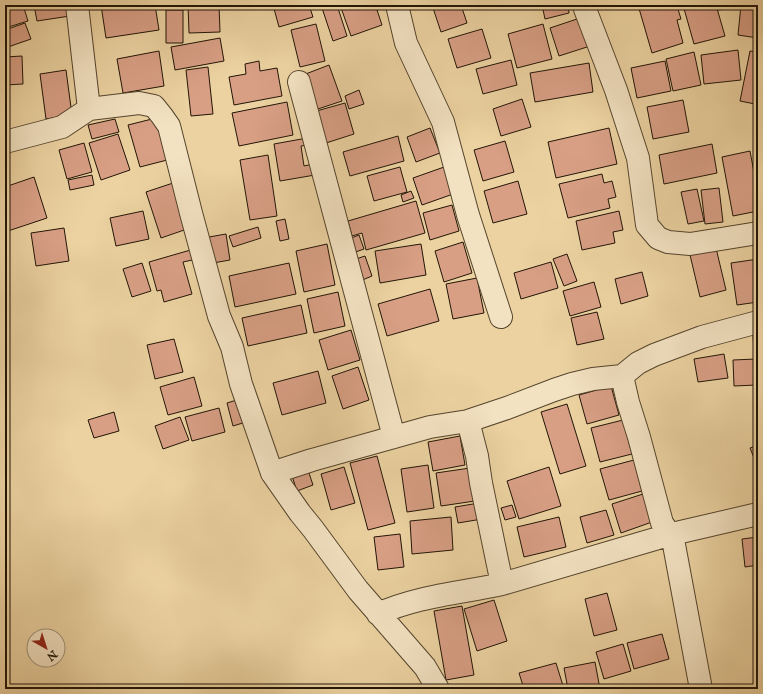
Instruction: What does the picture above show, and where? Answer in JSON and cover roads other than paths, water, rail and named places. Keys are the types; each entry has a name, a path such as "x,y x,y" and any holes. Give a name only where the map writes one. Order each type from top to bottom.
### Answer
{"street":[{"path":"77,5 89,109"},
{"path":"396,5 406,43 443,122 468,215 501,317"},
{"path":"585,5 585,9 616,90 638,158 647,225 658,238 668,242 690,244 758,233"},
{"path":"299,82 394,437"},
{"path":"5,142 62,128 89,109 140,103 154,106 162,116 169,126 190,213 219,316 232,348 241,384 272,473 358,590 425,667 438,689"},
{"path":"272,473 312,460 430,427 468,421 572,384 593,379 622,376 638,364 654,355 702,337 758,322"},
{"path":"622,376 662,523 672,534 701,689"},
{"path":"468,421 477,456 481,483 502,584"},
{"path":"378,614 407,603 502,584 672,534 758,514"}]}
